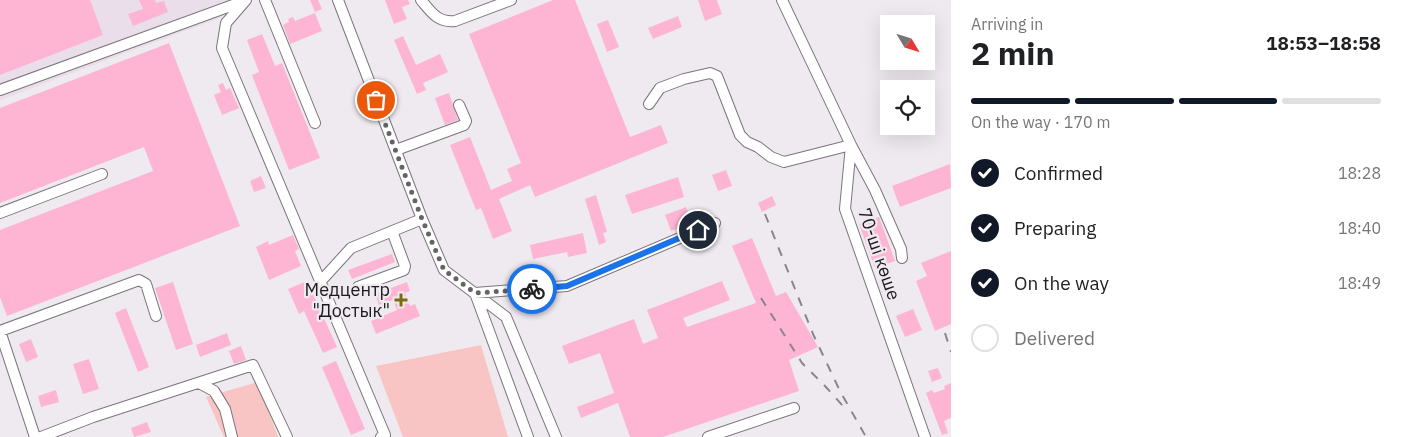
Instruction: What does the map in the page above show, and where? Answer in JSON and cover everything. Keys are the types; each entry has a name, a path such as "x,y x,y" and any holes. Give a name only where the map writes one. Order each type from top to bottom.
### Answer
{"street":[{"path":"0,90 245,0"},
{"path":"245,0 226,23 222,48 385,435 381,437"},
{"path":"266,0 315,123"},
{"path":"338,0 422,219 444,270 506,317 556,437"},
{"path":"421,0 433,15 448,22 511,0"},
{"path":"782,0 851,145 875,190 901,249 902,258"},
{"path":"648,104 660,88 684,78 710,73 717,76 740,135 747,142 772,157 784,162 816,152 851,145"},
{"path":"396,150 464,125 466,121 459,106"},
{"name":"70-ші көше","path":"851,145 845,209 925,437"},
{"path":"0,213 102,174"},
{"path":"321,281 351,248 422,219"},
{"path":"475,293 567,286 715,223"},
{"path":"358,287 404,270 405,266 392,231"},
{"path":"35,437 0,331 139,280 146,284 156,316"},
{"path":"475,293 528,437"},
{"path":"41,437 93,417 253,365 287,437"},
{"path":"199,382 214,391 225,409 232,437"},
{"path":"708,437 794,408"}],"shaded area":[{"path":"0,0 241,0 220,18 0,100"},
{"path":"481,345 508,437 403,437 376,366"},
{"path":"258,382 278,437 224,437 206,397"}],"building":[{"path":"0,0 90,0 103,35 0,75"},
{"path":"139,0 155,0 156,3 164,1 168,12 133,26 128,14 143,9"},
{"path":"310,0 318,0 322,9 315,12"},
{"path":"385,0 408,0 410,4 402,7 407,19 394,24"},
{"path":"553,0 575,0 630,137 661,125 668,143 535,197 530,185 499,199 512,231 493,239 481,208 476,210 450,145 470,137 491,190 512,181 507,169 521,163 469,34"},
{"path":"698,0 717,0 722,14 705,21"},
{"path":"315,13 322,31 290,44 283,25 289,22 288,19 293,17 295,21"},
{"path":"678,16 682,27 653,39 648,28"},
{"path":"608,20 619,47 607,52 597,24"},
{"path":"262,34 275,66 282,63 320,158 289,170 252,75 259,72 247,40"},
{"path":"403,36 416,65 440,54 448,72 423,83 426,90 417,94 394,40"},
{"path":"169,43 240,226 7,316 0,297 0,230 153,171 144,147 0,203 0,108"},
{"path":"223,83 226,90 230,88 239,108 222,115 214,95 221,92 218,85"},
{"path":"449,93 458,120 445,125 435,98"},
{"path":"950,164 951,188 900,207 892,186"},
{"path":"726,170 732,186 718,191 712,175"},
{"path":"261,176 266,188 254,192 250,181"},
{"path":"678,177 684,197 632,214 625,195"},
{"path":"596,195 607,232 603,233 606,242 599,245 585,199"},
{"path":"772,196 776,205 762,212 758,203"},
{"path":"686,207 692,223 671,231 665,215"},
{"path":"879,217 895,261 875,268 859,224"},
{"path":"583,233 587,253 568,257 567,252 533,259 530,245"},
{"path":"293,235 299,249 295,251 301,266 269,280 256,247 268,241 269,245"},
{"path":"752,238 776,296 786,292 818,347 789,360 799,391 663,437 630,437 618,403 581,418 577,407 614,393 600,353 569,364 562,346 634,319 643,344 658,338 647,310 722,281 730,300 683,318 687,327 756,303 732,246"},
{"path":"951,251 951,324 935,331 916,281 927,276 921,263"},
{"path":"392,254 395,262 352,279 348,270"},
{"path":"307,281 337,347 323,353 304,311 299,314 288,289"},
{"path":"173,282 193,344 176,350 155,288"},
{"path":"407,282 410,291 405,293 410,306 415,304 420,316 376,334 371,321 397,310 393,300 379,305 375,294"},
{"path":"126,308 149,367 138,372 115,313"},
{"path":"913,309 922,330 905,337 896,316"},
{"path":"227,333 231,345 200,357 196,345"},
{"path":"31,339 38,357 26,362 19,344"},
{"path":"241,346 246,360 234,364 229,351"},
{"path":"89,359 99,389 83,394 73,364"},
{"path":"336,361 365,429 351,435 322,367"},
{"path":"938,368 942,378 932,382 928,371"},
{"path":"951,383 951,418 944,421 948,433 942,435 926,393 932,390 934,393 945,389 944,386"},
{"path":"56,390 59,402 41,407 38,396"},
{"path":"147,422 151,432 134,437 131,428"}],"railway":[{"path":"765,214 813,334 840,391 866,437"},
{"path":"761,298 802,363 843,406"},
{"path":"945,333 951,352"}],"way so far":[{"path":"376,100 444,270 475,293 532,289"}],"place":[{"name":"Медцентр \"Достык\"","path":"401,300"}],"route":[{"path":"532,289 567,286 698,230"}]}
